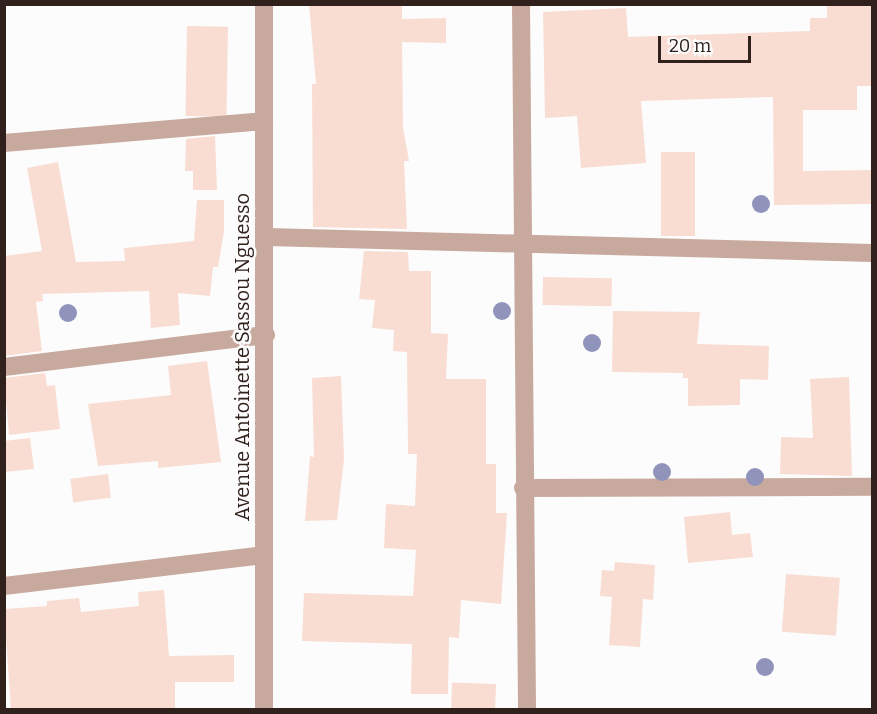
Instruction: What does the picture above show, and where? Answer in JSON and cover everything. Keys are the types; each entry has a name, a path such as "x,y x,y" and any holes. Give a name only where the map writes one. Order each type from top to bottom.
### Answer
{"street":[{"name":"Avenue Antoinette Sassou Nguesso","path":"264,4 267,237 264,710"},
{"path":"521,4 527,710"},
{"path":"4,143 264,121"},
{"path":"267,237 873,253"},
{"path":"4,367 266,335"},
{"path":"524,488 873,487"},
{"path":"4,586 264,555"}],"building":[{"path":"309,4 402,4 402,19 446,18 446,43 402,42 403,127 409,161 404,161 407,229 313,227 312,84 316,84"},
{"path":"827,4 873,4 873,86 857,86 857,110 803,110 803,171 873,170 873,204 774,205 773,97 641,101 646,163 581,168 577,116 545,118 543,12 626,8 628,37 810,31 810,18 827,18"},
{"path":"187,26 228,27 226,117 185,116"},
{"path":"215,136 217,190 193,190 193,171 185,171 186,139"},
{"path":"661,152 695,152 695,236 661,236"},
{"path":"58,162 76,262 125,261 124,248 194,241 197,200 224,200 224,231 218,267 213,267 210,296 178,293 180,325 151,328 149,291 42,294 43,301 36,302 42,351 4,356 4,256 42,251 27,168"},
{"path":"364,251 408,252 409,271 431,271 431,333 448,334 446,379 486,379 486,464 496,464 496,513 507,513 501,604 461,600 459,638 449,637 448,694 411,694 412,644 302,641 304,593 413,596 416,550 384,548 386,504 415,506 417,454 408,454 407,352 393,351 394,330 372,328 375,300 359,299"},
{"path":"543,277 612,278 612,306 543,305"},
{"path":"613,311 700,312 697,344 769,346 768,380 740,379 740,405 688,406 688,378 683,378 683,373 612,372"},
{"path":"207,361 221,462 158,468 158,461 98,466 88,404 171,395 168,366"},
{"path":"45,373 47,386 55,385 60,429 9,435 4,378"},
{"path":"341,376 344,459 337,520 305,521 310,456 314,457 312,378"},
{"path":"849,377 852,476 780,474 781,437 813,438 810,379"},
{"path":"30,438 34,469 4,472 4,441"},
{"path":"108,474 111,498 73,502 70,479"},
{"path":"730,512 732,535 750,533 753,557 688,563 684,517"},
{"path":"615,562 655,565 653,600 643,599 640,647 609,645 612,597 600,596 602,570 614,571"},
{"path":"786,574 840,578 836,636 782,632"},
{"path":"164,590 169,656 234,655 234,682 175,682 175,710 11,710 4,609 47,606 47,601 79,598 81,612 139,606 138,592"},
{"path":"452,682 496,684 495,710 451,708"}]}
